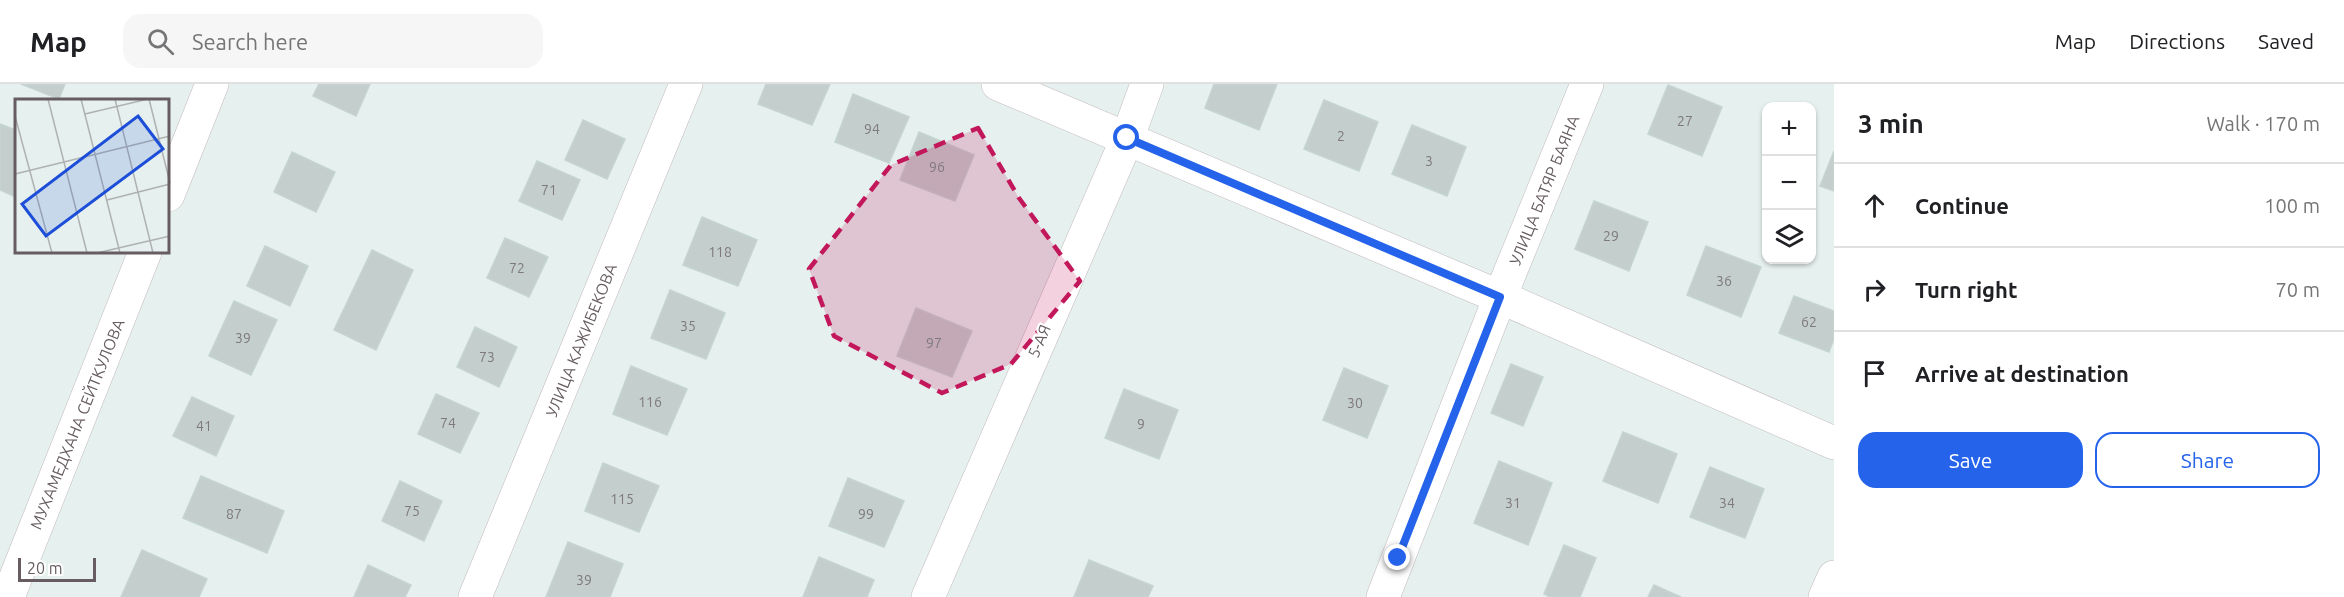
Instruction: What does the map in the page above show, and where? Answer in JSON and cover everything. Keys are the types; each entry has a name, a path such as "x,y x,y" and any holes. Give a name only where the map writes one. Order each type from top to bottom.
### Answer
{"street":[{"path":"170,190 212,84"},
{"name":"УЛИЦА КАЖИБЕКОВА","path":"475,597 686,84"},
{"path":"998,84 1500,297 1834,443"},
{"name":"5-АЯ","path":"928,597 1127,138 1147,84"},
{"name":"УЛИЦА БАТЯР БАЯНА","path":"1383,597 1500,297 1587,84"},
{"name":"МУХАМЕДХАНА СЕЙТКУЛОВА","path":"8,597 144,254"},
{"path":"1825,597 1834,577"}],"highlighted area":[{"path":"978,128 1019,198 1080,281 1011,364 942,393 834,336 809,269 891,165"}],"building":[{"path":"21,84 65,84 59,99"},
{"path":"319,84 370,84 356,116 313,96"},
{"path":"766,84 830,84 812,125 758,104"},
{"path":"1214,84 1277,84 1259,130 1205,108"},
{"path":"1668,85 1722,107 1702,156 1648,134"},
{"path":"853,94 909,117 889,163 835,142"},
{"path":"1324,100 1378,122 1359,171 1304,149"},
{"path":"583,120 625,139 607,179 565,160"},
{"path":"0,124 15,130 15,197 0,190"},
{"path":"1412,125 1466,147 1447,196 1392,174"},
{"path":"919,132 974,155 955,201 900,180"},
{"path":"1834,151 1834,191 1820,186"},
{"path":"292,152 335,172 316,212 274,192"},
{"path":"537,161 580,180 562,220 519,201"},
{"path":"1594,201 1648,222 1629,271 1575,249"},
{"path":"702,217 757,240 738,286 683,265"},
{"path":"505,238 548,257 529,297 487,278"},
{"path":"265,246 308,266 290,306 247,286"},
{"path":"1706,246 1761,267 1741,317 1687,295"},
{"path":"372,250 413,270 376,350 334,330"},
{"path":"670,290 725,313 706,359 651,338"},
{"path":"1794,296 1834,311 1834,339 1829,352 1779,333"},
{"path":"234,301 277,320 251,375 209,356"},
{"path":"916,308 972,331 952,377 897,356"},
{"path":"475,327 517,347 499,387 457,367"},
{"path":"1511,364 1543,377 1523,426 1491,413"},
{"path":"631,366 687,389 667,435 613,414"},
{"path":"1344,368 1388,386 1367,438 1323,420"},
{"path":"1124,389 1178,410 1159,459 1105,438"},
{"path":"436,394 479,413 460,453 418,434"},
{"path":"192,397 234,416 216,456 173,436"},
{"path":"1623,432 1677,454 1658,503 1603,481"},
{"path":"1499,461 1552,483 1528,545 1474,523"},
{"path":"603,463 659,486 639,532 585,511"},
{"path":"1710,467 1764,489 1745,538 1690,517"},
{"path":"201,476 284,511 267,553 183,518"},
{"path":"848,478 904,501 884,547 829,526"},
{"path":"400,481 442,501 424,541 382,521"},
{"path":"568,542 623,564 610,597 546,597"},
{"path":"1564,545 1596,558 1580,597 1550,597 1544,594"},
{"path":"142,550 207,579 199,597 121,597"},
{"path":"819,557 874,580 867,597 803,597"},
{"path":"1089,560 1153,586 1148,597 1074,597"},
{"path":"368,565 411,585 405,597 354,597"},
{"path":"1654,585 1681,597 1648,597"}],"route":[{"path":"1127,138 1500,297 1398,558"}]}
